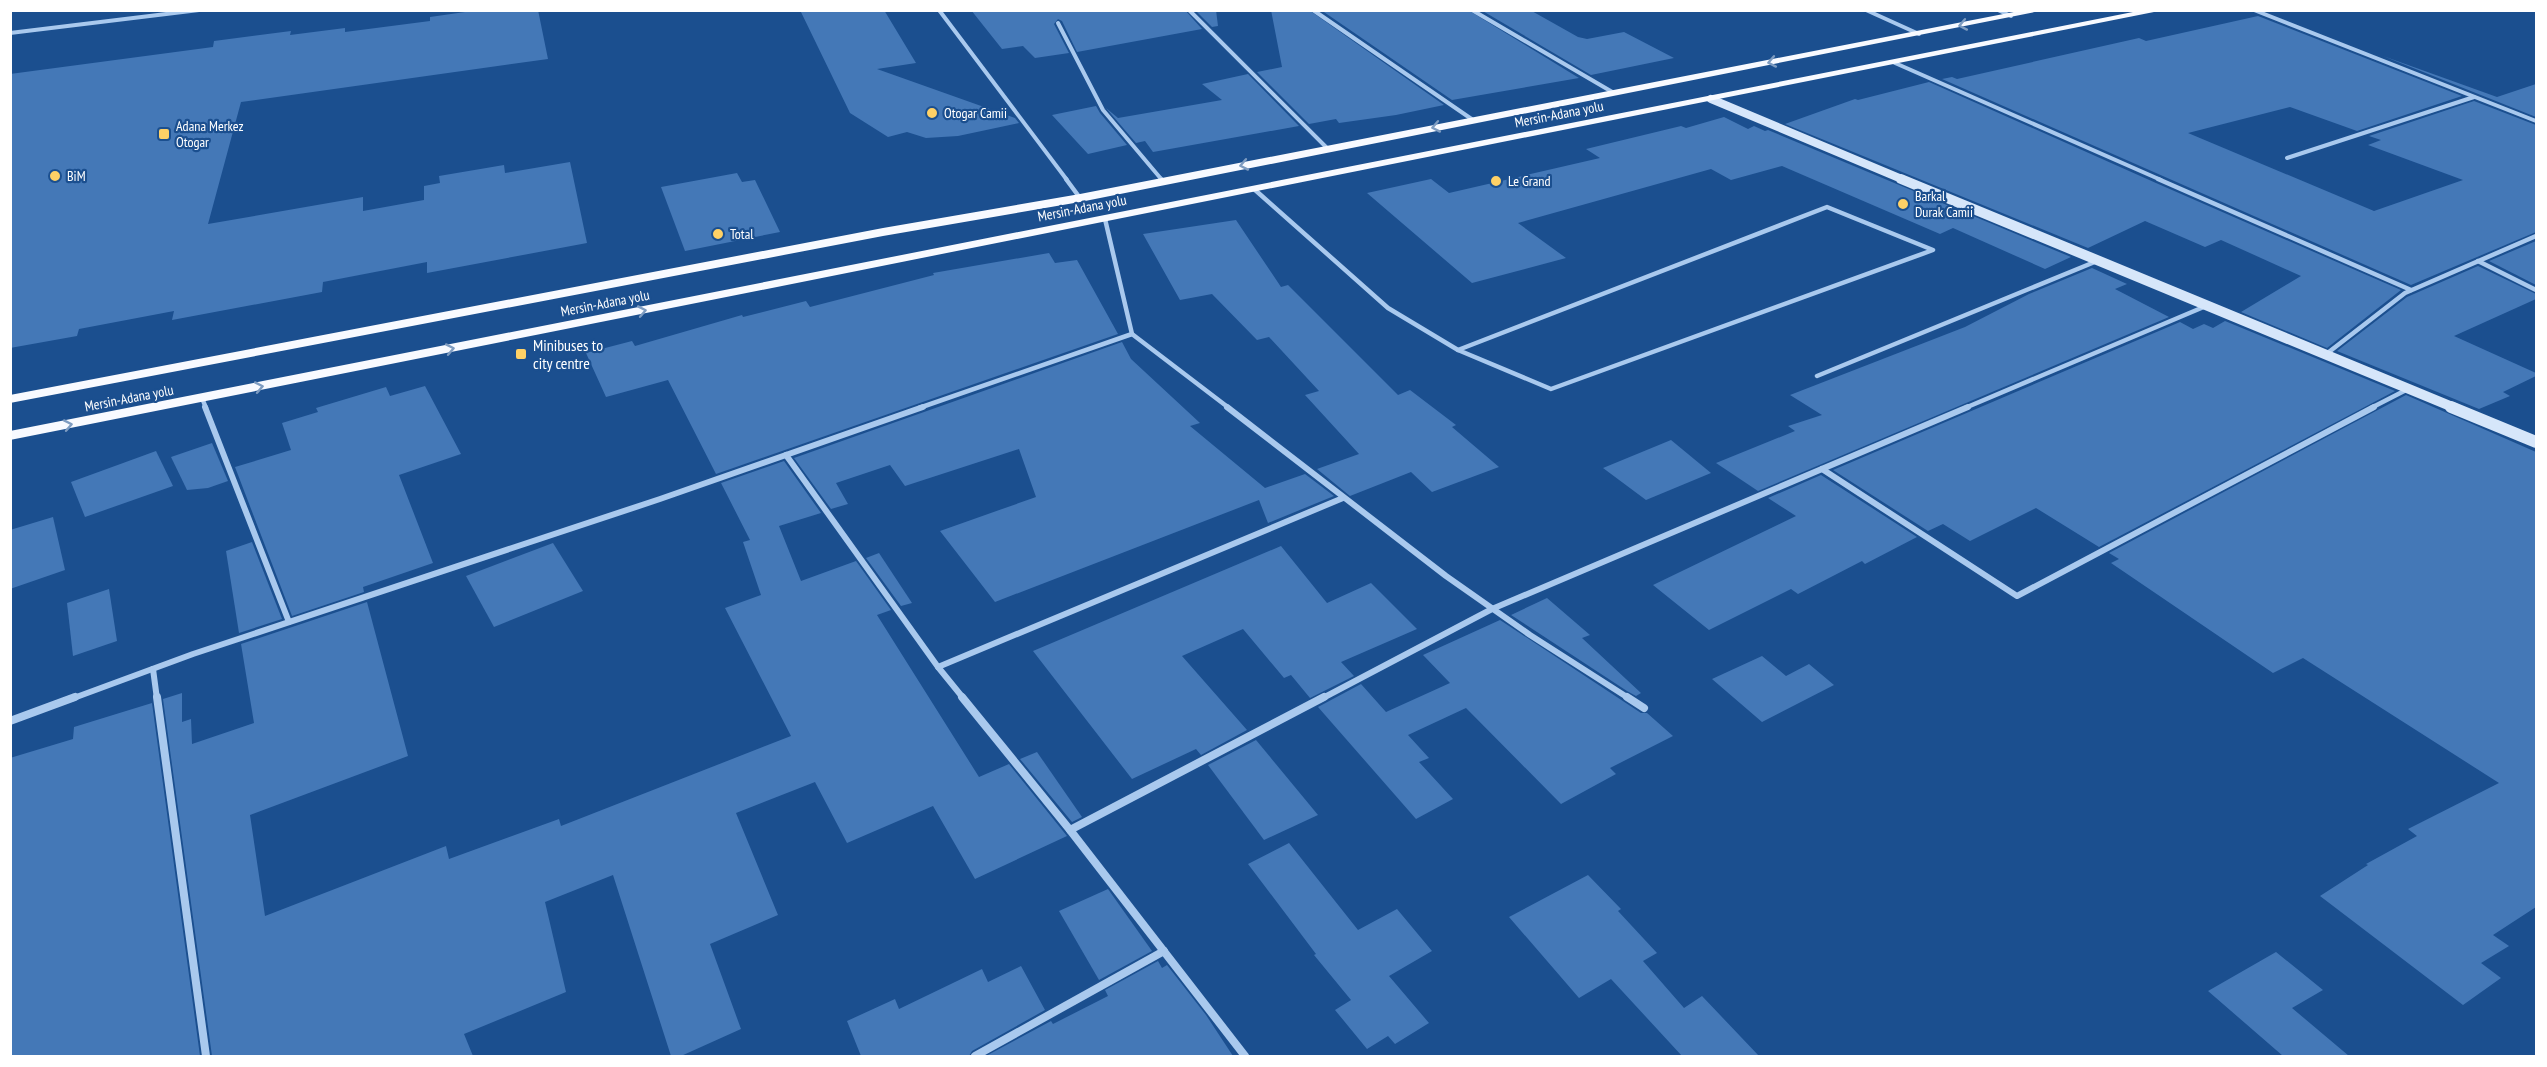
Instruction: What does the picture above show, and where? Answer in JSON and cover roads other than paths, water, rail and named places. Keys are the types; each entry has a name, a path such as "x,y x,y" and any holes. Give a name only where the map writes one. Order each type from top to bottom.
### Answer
{"highway":[{"name":"Mersin-Adana yolu","path":"10,399 883,232 1080,198 2041,10"},
{"name":"Mersin-Adana yolu","path":"10,436 2160,10"}],"main road":[{"path":"1711,99 2536,442"}],"street":[{"path":"10,33 199,10"},
{"path":"939,10 1080,198"},
{"path":"1189,10 1327,148"},
{"path":"1313,10 1473,120"},
{"path":"1472,10 1614,93"},
{"path":"1866,10 1919,34"},
{"path":"1998,10 2012,16"},
{"path":"2254,10 2536,121"},
{"path":"1058,23 1103,110 1163,181"},
{"path":"1894,63 2411,290"},
{"path":"2287,158 2474,97"},
{"path":"1254,189 1389,308 1458,350 1551,389 1933,250 1827,207 1458,350"},
{"path":"1105,219 1132,334 1223,402 1343,498 1492,609 1644,708"},
{"path":"2325,355 2411,290 2536,236"},
{"path":"1817,376 2097,261"},
{"path":"2478,261 2536,290"},
{"path":"1070,830 1492,609 2206,306"},
{"path":"10,721 289,622 786,455 1132,334"},
{"path":"1822,469 2017,596 2408,389"},
{"path":"202,398 289,622"},
{"path":"786,455 938,667 1070,830 1245,1056"},
{"path":"938,667 1343,498"},
{"path":"153,669 206,1056"},
{"path":"975,1056 1164,951"}],"place":[{"name":"Otogar Camii","path":"932,113"},
{"name":"Adana Merkez Otogar","path":"164,134"},
{"name":"BiM","path":"55,176"},
{"name":"Le Grand","path":"1496,181"},
{"name":"Barkal Durak Camii","path":"1903,204"},
{"name":"Total","path":"718,234"},
{"name":"Minibuses to city centre","path":"521,354"}]}
